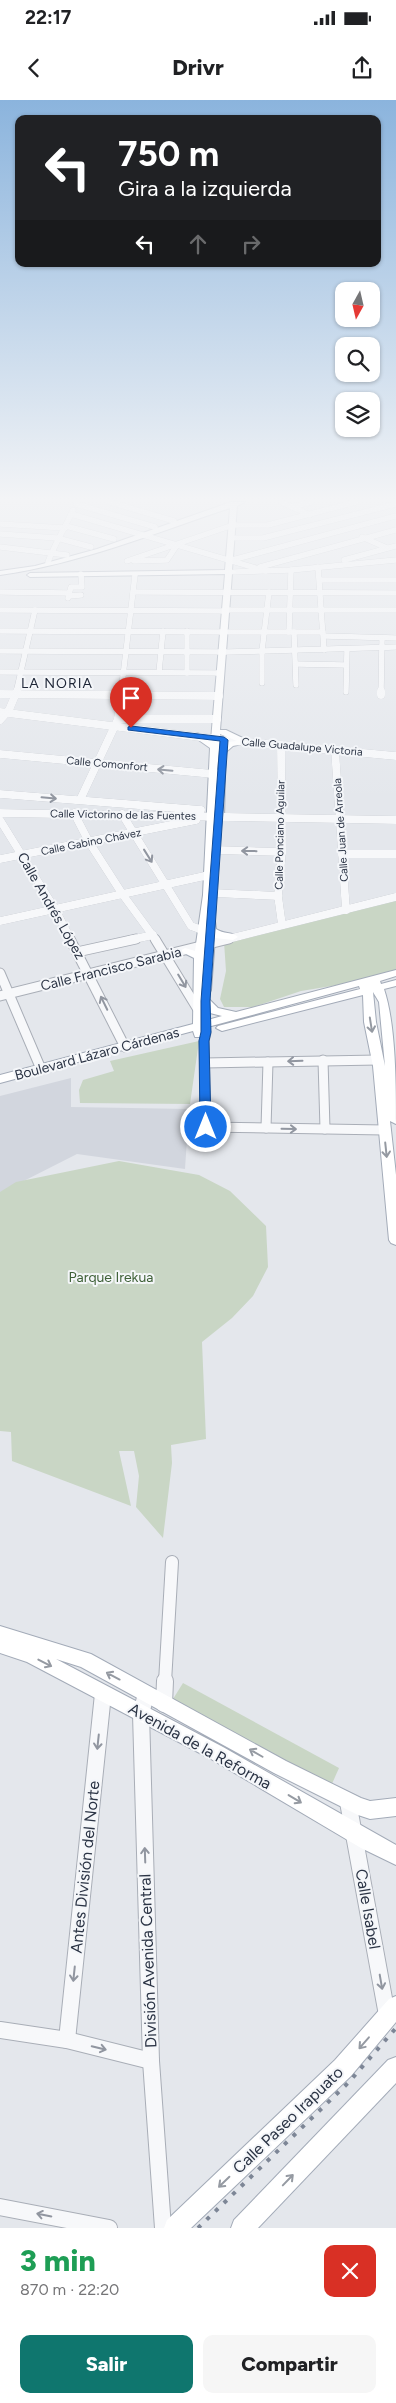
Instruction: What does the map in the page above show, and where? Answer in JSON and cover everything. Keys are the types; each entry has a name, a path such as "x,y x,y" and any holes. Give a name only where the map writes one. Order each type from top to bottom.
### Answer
{"main road":[{"path":"202,1032 203,950 214,892 216,850 214,774 221,737 229,601"},
{"path":"221,737 217,719 220,673 225,652"},
{"path":"197,736 219,750"},
{"path":"221,737 246,742"},
{"path":"219,750 232,744 246,742"},
{"path":"206,930 219,750"},
{"path":"206,930 219,936 234,938"},
{"path":"185,951 203,950"},
{"path":"201,1004 203,950"},
{"name":"Boulevard Lázaro Cárdenas","path":"0,1087 349,994 396,973"},
{"path":"370,984 384,1002 388,1064 396,1120"},
{"path":"370,984 370,1022 388,1064 384,1130 396,1240"},
{"name":"Boulevard Lázaro Cárdenas","path":"0,1080 125,1047 202,1032 236,1015 370,984 396,984"},
{"path":"384,1002 396,984"},
{"path":"349,994 363,999 369,1004"},
{"path":"201,1004 214,1011 236,1015"},
{"name":"Avenida de la Reforma","path":"0,1634 85,1660 348,1802 370,1810 396,1807"},
{"name":"Avenida de la Reforma","path":"0,1645 31,1656 76,1678 217,1753 368,1841 396,1855"},
{"path":"76,1678 85,1660"},
{"path":"217,1753 226,1736"},
{"name":"Calle Paseo Irapuato","path":"175,2228 343,2068 392,2011"},
{"path":"242,2228 396,2068"}],"street":[{"path":"80,800 116,723 132,601"},
{"path":"262,683 263,632 268,601"},
{"path":"291,601 291,632 295,650 296,685"},
{"path":"321,601 324,650"},
{"path":"349,601 351,610"},
{"path":"374,601 375,610"},
{"path":"0,610 396,610"},
{"path":"0,720 3,712 16,694 24,651 35,610"},
{"path":"0,631 291,632 395,638"},
{"path":"159,672 163,631"},
{"path":"187,672 188,631"},
{"path":"381,695 382,637"},
{"path":"0,651 262,652 396,647"},
{"path":"346,692 345,665 347,649"},
{"path":"296,664 345,665"},
{"path":"0,672 220,673"},
{"path":"0,694 219,696"},
{"path":"3,712 116,723 197,736 221,737"},
{"path":"116,723 217,719"},
{"name":"Calle Guadalupe Victoria","path":"246,742 396,756"},
{"name":"Calle Ponciano Aguilar","path":"281,745 282,852 278,896 282,925"},
{"name":"Calle Juan de Arreola","path":"335,750 346,910"},
{"name":"Calle Comonfort","path":"0,754 214,774"},
{"path":"0,794 80,800 214,815"},
{"name":"Calle Victorino de las Fuentes","path":"0,813 214,815 396,820"},
{"path":"74,813 89,842 123,895 201,1004"},
{"path":"122,814 191,926 206,930"},
{"name":"Calle Gabino Chávez","path":"0,859 134,834 214,815"},
{"name":"Calle Andrés López","path":"0,820 55,909 90,974 125,1047"},
{"path":"216,850 282,852"},
{"path":"342,854 396,854"},
{"path":"0,921 209,875"},
{"path":"214,892 278,896"},
{"path":"203,950 234,938 396,897"},
{"path":"77,952 153,935"},
{"name":"Calle Francisco Sarabia","path":"5,995 166,954 185,951"},
{"path":"0,973 5,995 41,1069"},
{"path":"202,1032 205,1063 206,1127 384,1130"},
{"path":"205,1063 323,1060 388,1064"},
{"path":"323,1060 326,1129"},
{"path":"266,1128 268,1062"},
{"path":"164,1704 172,1562"},
{"name":"Antes División del Norte","path":"67,2040 103,1694"},
{"name":"División Avenida Central","path":"146,1694 141,1714 150,2061 163,2228"},
{"name":"Calle Isabel","path":"348,1802 392,2011"},
{"path":"0,2030 67,2040 150,2061"},
{"path":"0,2207 108,2228"}],"shaded area":[{"path":"71,1078 71,1107 189,1109 185,1169 77,1154 0,1193 0,1096"}],"green space":[{"path":"396,899 396,971 356,982 301,991 253,1007 224,1007 220,999 226,971 224,942"},
{"path":"199,1041 190,1104 80,1103 79,1090 83,1080 114,1071 110,1061"},
{"name":"Parque Irekua","path":"119,1161 199,1175 230,1191 266,1226 268,1267 253,1296 232,1318 202,1342 206,1439 171,1445 172,1463 163,1538 136,1507 139,1476 134,1451 119,1451 131,1506 12,1461 11,1432 0,1431 0,1192 16,1182"},
{"path":"183,1683 339,1768 331,1786 173,1699"}],"railway":[{"path":"198,2228 349,2082 396,2028"}],"district":[{"name":"LA NORIA","path":"57,683"}],"route":[{"path":"131,728 224,740 221,758 221,793 210,930 206,1032 204,1041 206,1127"}]}
